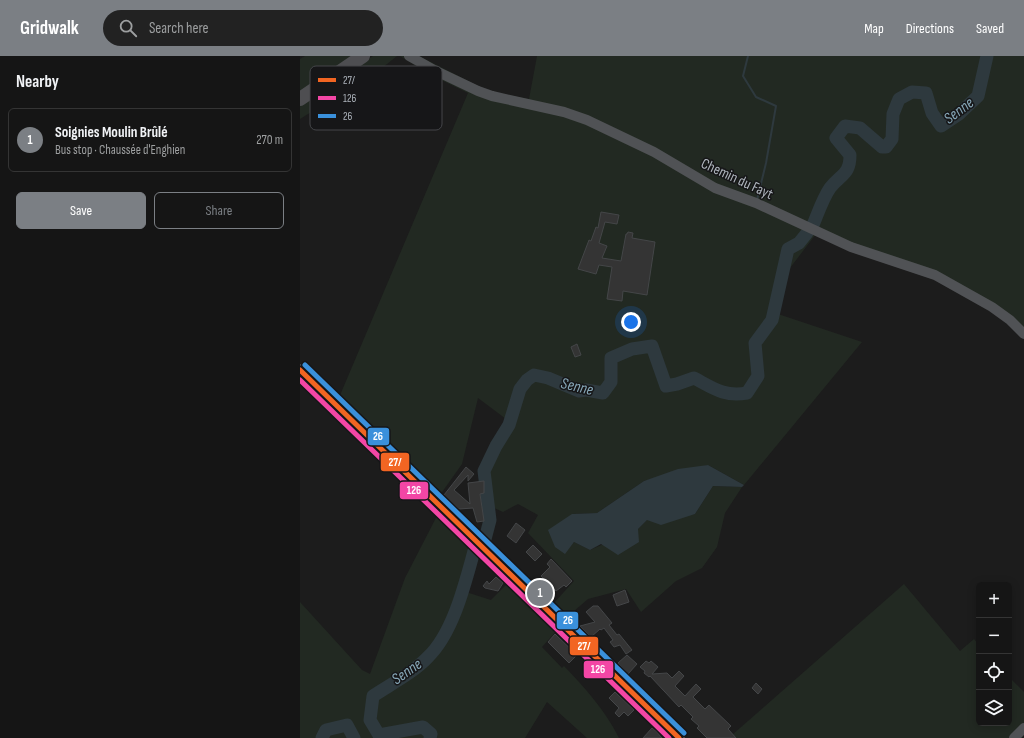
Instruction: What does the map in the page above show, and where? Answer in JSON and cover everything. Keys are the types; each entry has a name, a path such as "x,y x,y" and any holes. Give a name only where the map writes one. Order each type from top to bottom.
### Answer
{"highway":[{"path":"348,66 363,56"},
{"path":"300,99 310,92"}],"main road":[{"path":"300,370 679,738"}],"street":[{"name":"Chemin du Fayt","path":"409,56 427,66"},
{"name":"Chemin du Fayt","path":"442,74 492,96 564,112 587,120 654,152 715,188 752,201 851,247 935,275 970,293 992,307 1010,320 1024,334"},
{"path":"1014,738 1024,728"}],"shaded area":[{"path":"305,56 353,56 339,66 310,66 310,86 300,93 300,59"},
{"path":"373,56 397,56 384,66 358,66"},
{"path":"400,56 419,56 439,66 416,66"},
{"path":"537,56 1024,56 1024,339 1004,320 981,303 955,288 899,264 816,234 790,268 778,314 862,342 744,485 708,465 644,481 597,513 572,514 565,553 574,542 590,550 638,529 647,520 695,514 713,486 742,487 725,513 717,547 702,568 676,581 641,612 626,589 588,599 566,618 552,605 574,581 528,533 538,515 518,504 503,512 490,506 486,470 510,422 478,398 462,464 440,495 338,400 468,93 442,80 442,68 488,91 529,99"},
{"path":"310,99 310,113 300,119 300,106"},
{"path":"708,465 744,485 742,487 713,486 695,514 661,525 647,520 638,529 639,542 618,555 601,544 590,550 574,542 565,554 555,547 548,530 572,514 597,513 644,481 678,469"},
{"path":"438,514 470,545 474,551 462,594 469,593 491,600 509,582 558,629 542,647 562,668 564,666 587,692 608,718 619,738 587,738 547,702 525,738 300,738 300,602 362,670 370,674 405,578"},
{"path":"904,584 960,651 974,639 976,641 976,726 1012,726 1012,680 1024,692 1024,726 1012,738 736,738 732,735"}],"building":[{"path":"601,212 619,215 617,224 605,222 599,243 607,246 602,258 621,261 626,234 628,232 633,233 632,238 655,242 647,295 623,291 622,301 607,299 612,267 599,265 596,274 578,269 589,240 591,241 596,227 598,228"},
{"path":"577,344 581,355 575,357 571,347"},
{"path":"466,467 474,474 468,481 468,475 454,490 470,504 468,483 484,481 484,493 480,494 484,521 477,522 473,508 459,509 444,495"},
{"path":"516,523 525,530 516,543 507,536"},
{"path":"533,545 542,554 535,561 526,552"},
{"path":"551,559 572,581 566,587 564,585 556,591 541,576 550,567 547,564"},
{"path":"496,577 503,583 498,591 485,588 483,586 487,581 489,584"},
{"path":"625,590 629,602 617,606 613,595"},
{"path":"593,606 598,606 612,623 609,625 617,635 619,634 632,650 626,654 620,645 614,647 610,642 613,640 604,628 601,630 600,629 591,637 580,626 595,622 586,612"},
{"path":"555,634 577,655 569,663 548,642"},
{"path":"627,655 637,664 628,674 618,663"},
{"path":"646,661 649,663 651,661 658,667 652,674 667,673 672,678 679,671 684,676 675,686 685,696 696,684 701,689 693,697 705,709 709,705 731,726 728,729 736,738 707,738 697,728 699,726 691,719 693,717 681,705 679,707 650,676 649,677 644,673 645,671 640,667"},
{"path":"756,683 762,689 758,694 752,688"},
{"path":"615,692 634,710 628,716 624,712 619,717 615,713 619,708 609,698"},
{"path":"652,728 656,731 662,738 643,738"}],"waterway":[{"path":"748,56 743,76 756,97 776,106 766,163 757,200"},
{"name":"Senne","path":"813,225 827,192 847,171 850,162 850,155 836,138 845,126 860,128 882,147 886,147 892,139 893,114 899,99 912,92 926,93 932,113 941,126 959,114 978,96 987,56"},
{"name":"Senne","path":"485,539 490,520 484,471 496,446 509,425 520,389 527,380 534,375 548,378 579,391 586,390 603,393 611,382 611,358 632,349 652,346 666,386 694,378 725,393 747,393 758,376 755,343 772,320 788,249 799,243 807,233"},
{"name":"Senne","path":"430,738 431,734 423,727 379,735 370,720 373,696 416,668 437,647 451,622 457,607 474,551"},
{"name":"Senne","path":"322,738 326,730 347,725 354,738"}],"transit line":[{"name":"26","path":"305,365 684,733"},
{"name":"27/","path":"300,370 679,738"},
{"name":"126","path":"300,380 669,738"}],"place":[{"name":"Soignies Moulin Brûlé","path":"540,593"}]}
